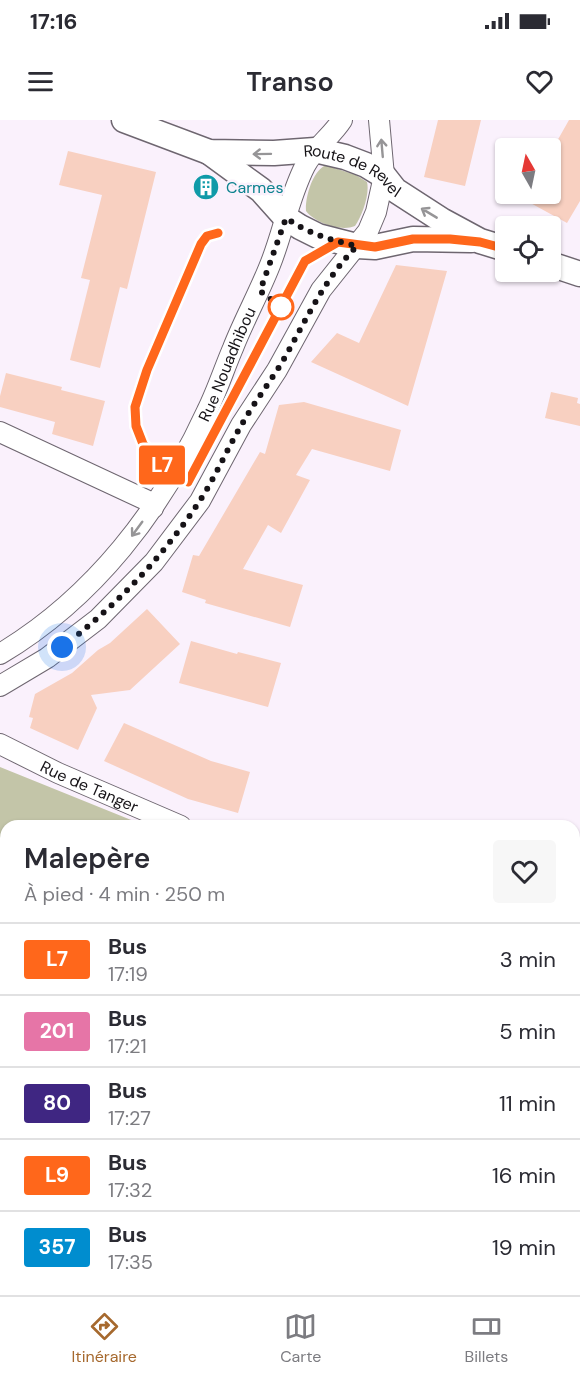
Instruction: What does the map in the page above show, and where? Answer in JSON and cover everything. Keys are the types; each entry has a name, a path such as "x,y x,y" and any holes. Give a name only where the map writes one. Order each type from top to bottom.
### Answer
{"main road":[{"name":"Route de Revel","path":"123,120 209,152 261,190 286,218 318,236 357,246 375,247 413,239 450,239 495,246"},
{"name":"Route de Revel","path":"209,152 247,154 315,150 345,157 366,165 384,176 395,190 480,242"},
{"path":"561,267 580,273"}],"street":[{"name":"Rue Nouadhibou","path":"0,654 19,643 76,597 123,549 153,508 207,412 260,291 305,166 315,150 342,120"},
{"path":"0,686 47,658 98,619 173,539 200,501 241,425 288,352 321,290 368,231 376,212 384,176 379,120"},
{"path":"0,432 146,500 153,508"},
{"name":"Rue de Tanger","path":"0,744 58,773 167,820"},
{"path":"580,886 580,903"}],"green space":[{"path":"324,166 356,175 367,182 365,205 355,226 343,228 329,225 315,219 306,211 310,186 316,174"},
{"path":"0,767 131,820 0,820"}],"building":[{"path":"438,120 481,120 465,186 424,177"},
{"path":"569,120 580,120 580,201 567,223 561,220 561,216 554,216 532,204 561,204 561,138 559,138"},
{"path":"68,151 156,172 127,289 120,287 100,368 70,360 90,280 81,278 102,195 59,185"},
{"path":"396,265 447,271 408,406 311,362 337,333 359,343"},
{"path":"6,373 105,401 93,446 52,434 55,422 0,407 0,396"},
{"path":"551,392 578,398 580,426 545,418"},
{"path":"304,402 401,430 390,471 312,449 296,475 310,480 281,533 268,525 243,569 303,585 290,627 205,603 206,600 182,592 193,555 199,556 260,452 265,454 279,405"},
{"path":"147,609 180,644 130,690 91,695 97,708 78,750 30,728 33,718 29,717 35,694 72,673 98,650 110,643"},
{"path":"191,641 281,663 268,707 179,683"},
{"path":"124,723 211,761 250,772 238,813 188,799 104,761"}],"bus line":[{"name":"L7","path":"218,233 203,239 147,370 135,407 136,426 143,444 165,467 188,482 305,261 338,242 375,247 413,239 450,239 495,246"}],"place":[{"name":"Carmes","path":"206,187"}],"route":[{"path":"62,647 98,619 173,539 200,501 241,425 288,352 321,290 342,261 357,246 318,236 286,218 260,291 281,307"}]}
